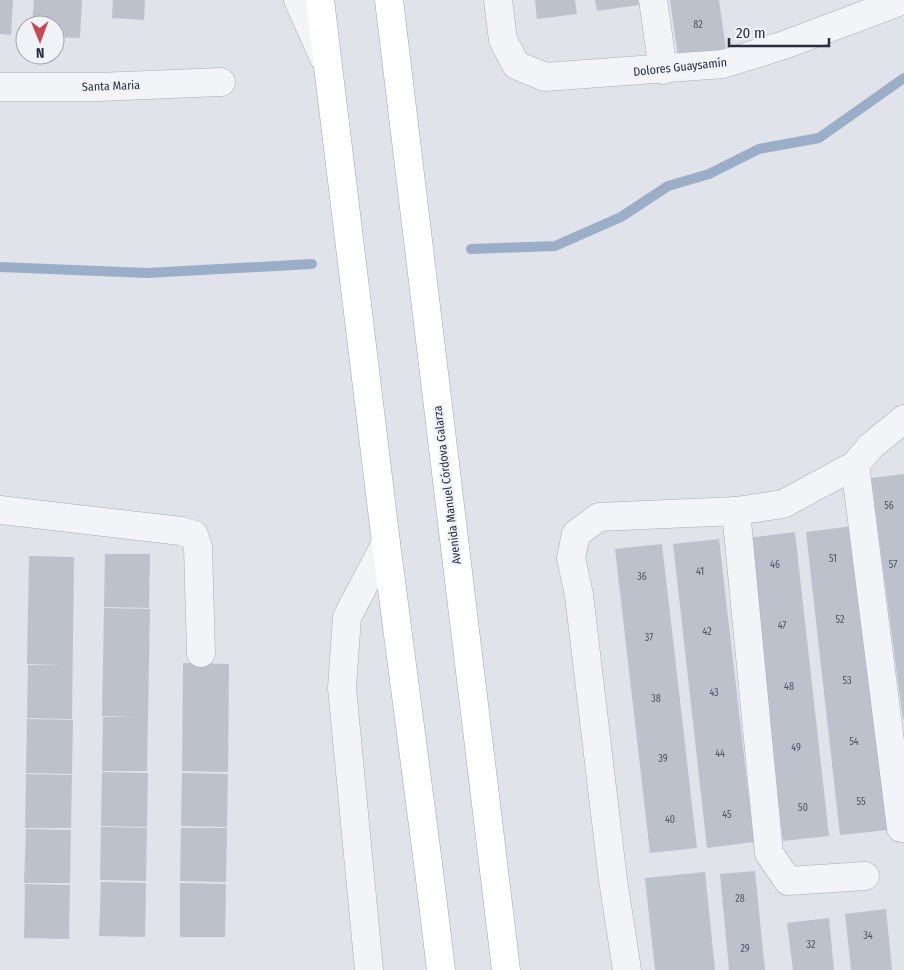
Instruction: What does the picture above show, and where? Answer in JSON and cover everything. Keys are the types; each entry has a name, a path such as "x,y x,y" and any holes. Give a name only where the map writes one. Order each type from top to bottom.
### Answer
{"main road":[{"path":"320,0 330,69 386,543 441,970"},
{"name":"Avenida Manuel Córdova Galarza","path":"389,0 506,970"}],"street":[{"path":"298,0 330,69"},
{"name":"Dolores Guaysamín","path":"498,0 503,40 516,64 545,77 663,70 723,64 784,45 904,0"},
{"path":"653,0 663,70"},
{"name":"Santa Maria","path":"0,88 98,87 221,82"},
{"path":"627,970 613,880 579,595 571,558 576,534 599,517 736,511 784,504 855,465 871,446 904,419"},
{"path":"855,465 900,828"},
{"path":"0,510 181,531 194,535 198,547 201,653"},
{"path":"736,511 770,853 788,881 865,876"},
{"path":"370,970 342,688 347,617 386,543"}],"building":[{"path":"0,0 13,0 11,35 0,34"},
{"path":"34,0 82,0 80,38 65,37 65,15 33,15"},
{"path":"113,0 145,0 144,20 112,18"},
{"path":"535,0 575,0 577,14 537,19"},
{"path":"595,0 638,0 639,5 597,11"},
{"path":"670,0 719,0 726,49 678,56"},
{"path":"904,474 904,719 903,719 871,478"},
{"path":"853,526 888,830 840,835 806,532"},
{"path":"795,532 829,836 783,841 748,538"},
{"path":"719,539 754,842 707,848 673,544"},
{"path":"662,544 697,848 650,853 615,549"},
{"path":"105,554 150,554 149,608 104,607"},
{"path":"29,556 74,557 72,719 27,718 28,665 62,665 27,664"},
{"path":"104,608 150,609 147,771 102,771 103,717 136,717 102,716"},
{"path":"183,663 229,664 228,772 182,771"},
{"path":"27,719 73,720 72,774 26,773"},
{"path":"102,772 148,773 147,827 101,826"},
{"path":"182,773 228,774 227,827 181,826"},
{"path":"26,774 72,775 71,828 25,828"},
{"path":"101,827 147,828 146,881 100,880"},
{"path":"181,828 227,828 226,882 180,881"},
{"path":"26,829 71,830 70,883 24,883"},
{"path":"755,871 765,970 729,970 720,874"},
{"path":"705,872 715,970 655,970 645,878"},
{"path":"101,882 146,883 145,937 99,936"},
{"path":"180,883 226,884 225,937 180,937"},
{"path":"25,884 70,885 69,939 24,938"},
{"path":"886,909 892,970 851,970 845,914"},
{"path":"829,918 834,970 793,970 787,923"}],"waterway":[{"path":"471,249 555,246 621,217 668,186 709,174 759,149 819,138 904,78"},
{"path":"0,267 147,273 312,264"}]}
